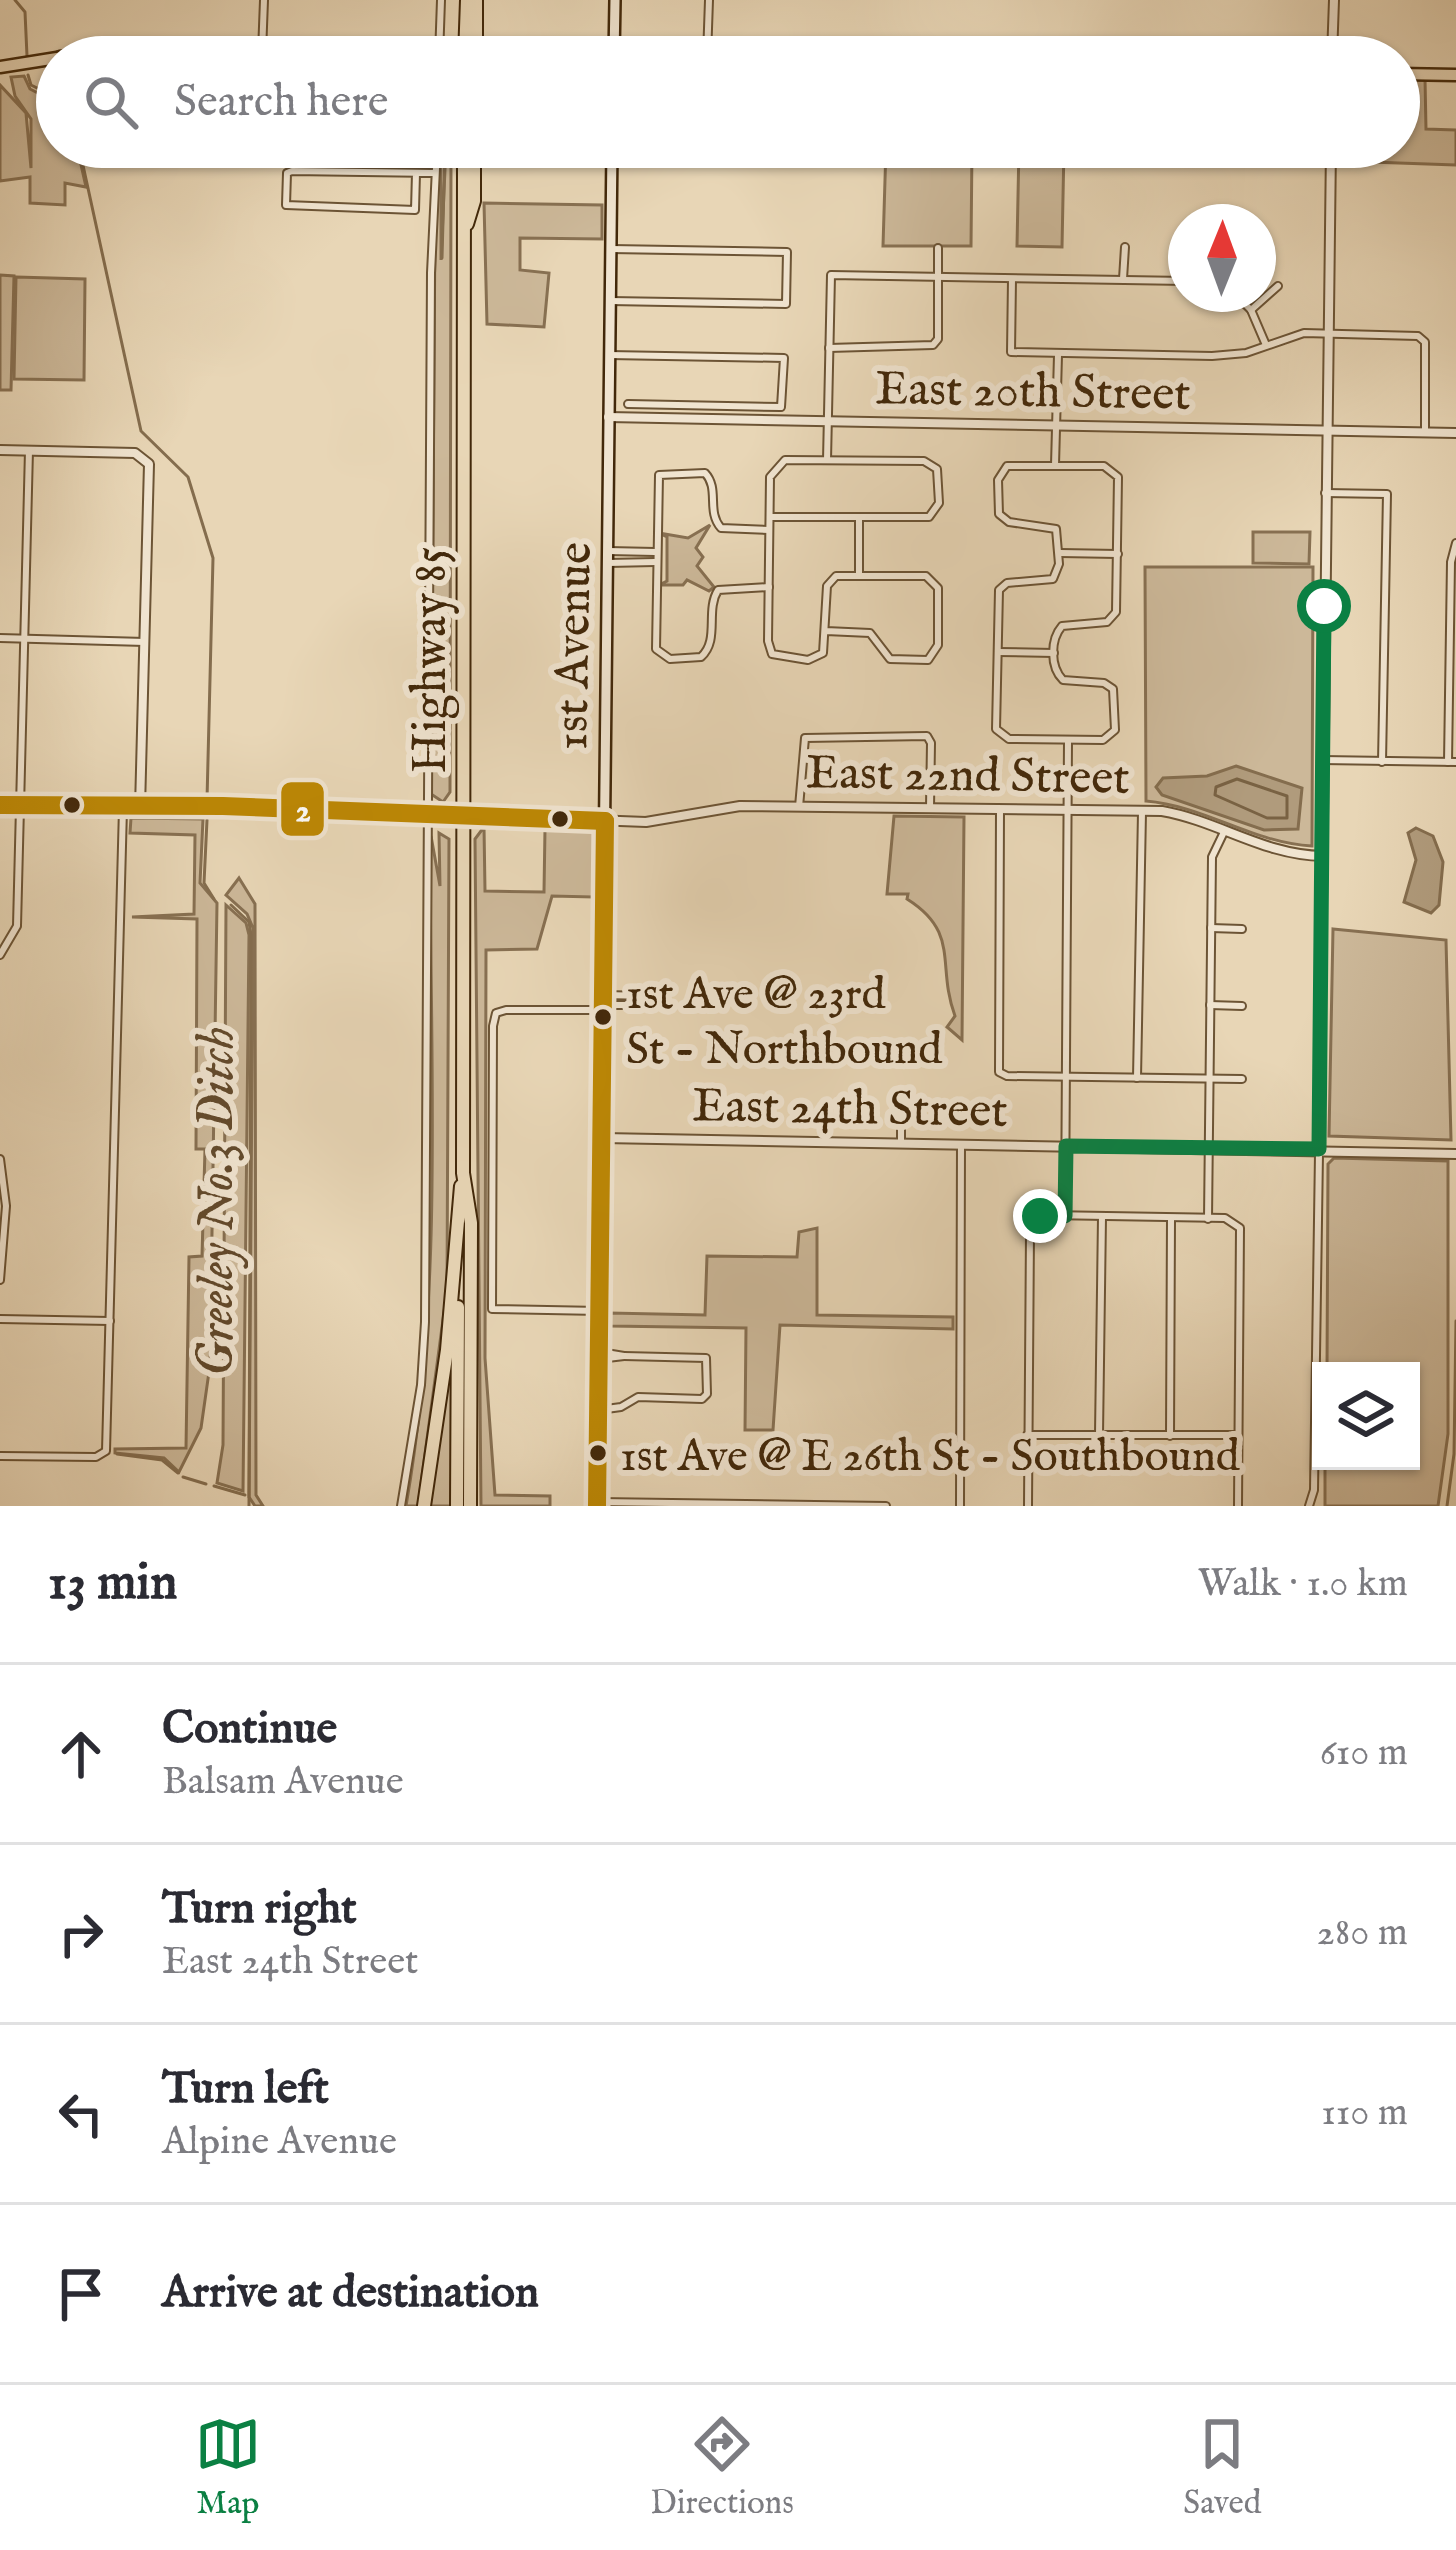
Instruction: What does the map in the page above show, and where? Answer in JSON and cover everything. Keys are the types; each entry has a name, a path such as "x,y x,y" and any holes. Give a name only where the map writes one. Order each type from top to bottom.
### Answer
{"highway":[{"path":"468,36 472,0"},
{"path":"472,0 475,36"},
{"name":"Highway 85","path":"424,1506 447,1350 463,1173 464,168"},
{"path":"464,236 474,201 474,168"},
{"name":"Highway 85","path":"463,1173 470,1223 474,1506"},
{"path":"455,1252 458,1506"}],"main road":[{"path":"614,36 615,0"},
{"path":"0,67 36,61"},
{"path":"1420,74 1456,74"},
{"name":"1st Avenue","path":"597,1504 612,168"}],"street":[{"path":"263,36 264,0"},
{"path":"440,36 441,0"},
{"path":"708,36 709,0"},
{"path":"1333,36 1334,0"},
{"path":"400,1506 424,1342 435,168"},
{"path":"1309,1506 1314,1490 1323,856 1323,334 1330,168"},
{"path":"416,172 415,210 286,205 292,171 435,172"},
{"path":"1123,280 1125,247"},
{"path":"829,348 933,345 938,339 938,248"},
{"path":"610,249 787,252 786,304 610,301"},
{"path":"827,460 831,275 1168,281"},
{"path":"1012,279 1011,352 1212,356 1323,334 1408,333 1422,339 1425,432"},
{"path":"1252,312 1266,345"},
{"path":"1055,465 1058,353"},
{"path":"609,355 784,358 782,406 628,404"},
{"name":"East 20th Street","path":"608,417 1456,433"},
{"path":"0,450 146,457 150,471 140,808"},
{"path":"0,956 4,939 17,926 29,451"},
{"path":"770,517 932,516 939,503 937,469 924,461 785,460 773,467 769,530 772,654 782,660 813,659 823,652 827,584 836,576 933,580 938,590 936,652 925,661 895,661 870,633 826,631"},
{"path":"1104,466 1115,473 1118,554 1115,615 1102,623 1062,626 1054,653 1056,673 1063,680 1105,683 1116,695 1114,733 1100,741 1010,739 999,733 999,590 1013,582 1053,578 1060,553 1055,529 1009,522 998,509 1004,469 1104,466"},
{"path":"769,530 721,527 713,518 708,476 695,471 663,472 656,482 654,644 670,659 694,659 709,651 712,601 718,590 769,587"},
{"path":"1325,493 1387,494 1382,761"},
{"path":"859,518 859,574"},
{"path":"1322,760 1452,762 1456,542"},
{"path":"608,557 655,552"},
{"path":"1060,553 1118,554"},
{"path":"608,557 655,562"},
{"path":"0,638 145,642"},
{"path":"996,652 1054,653"},
{"path":"799,807 803,740 930,739 930,808"},
{"path":"1065,1216 1068,740"},
{"name":"East 22nd Street","path":"0,805 223,806 605,821 661,821 740,806 1142,811 1190,817 1266,849 1323,856"},
{"path":"0,1456 103,1455 123,808"},
{"path":"1000,809 999,1072 1242,1079"},
{"path":"1138,1078 1142,811"},
{"path":"1208,1219 1212,857 1223,832"},
{"path":"1211,928 1242,929"},
{"path":"600,1311 492,1309 493,1022 496,1013 506,1010 650,1000"},
{"path":"1210,1005 1242,1006"},
{"path":"901,1106 901,1143"},
{"name":"East 24th Street","path":"603,1138 1456,1154"},
{"path":"960,1506 962,1144"},
{"path":"0,1159 6,1206 0,1280"},
{"path":"1028,1506 1030,1233 1040,1216 1232,1219 1238,1225 1238,1506"},
{"path":"1099,1435 1102,1217"},
{"path":"1170,1436 1171,1220"},
{"path":"0,1319 110,1321"},
{"path":"599,1410 621,1407 638,1397 702,1399 707,1394 706,1358 600,1355"},
{"path":"1028,1435 1237,1435"},
{"path":"597,1504 886,1506"}],"shaded area":[{"path":"24,76 36,92 36,168 82,168 86,187 65,183 65,205 30,203 30,177 0,181 0,85 26,113 31,168 31,119 15,96 11,77"},
{"path":"1420,79 1425,79 1426,129 1456,130 1456,165 1420,164"},
{"path":"441,168 441,260 445,168 451,168 450,792 443,802 431,794 435,220"},
{"path":"885,168 972,168 971,246 883,246"},
{"path":"1019,168 1064,168 1062,247 1017,246"},
{"path":"484,203 602,205 602,239 520,238 520,270 549,273 544,327 487,324"},
{"path":"0,275 14,276 11,390 0,390"},
{"path":"16,277 85,279 84,380 14,379"},
{"path":"710,525 696,548 703,557 697,566 714,587 709,591 687,580 683,585 659,585 667,581 667,537 659,533 688,538"},
{"path":"1253,532 1310,532 1309,564 1253,563"},
{"path":"1145,567 1313,567 1312,846 1146,801"},
{"path":"894,816 964,817 962,1040 947,1027 955,1016 935,924 907,899 908,894 887,894"},
{"path":"131,818 203,819 200,883 217,903 210,1365 201,1428 179,1472 164,1458 115,1453 115,1449 186,1448 189,1257 202,1256 205,1149 196,1149 197,919 132,917 194,914 195,835 130,833"},
{"path":"484,827 485,891 544,892 545,829 594,831 593,897 552,896 537,949 486,950 485,1358 495,1495 550,1496 550,1506 481,1506 475,839"},
{"path":"439,833 449,839 447,1290 418,1506 406,1506 426,1342 432,1093 430,844 431,836 440,886"},
{"path":"239,878 255,904 256,1495 263,1506 255,1506 249,1497 253,928 247,914 226,895"},
{"path":"226,905 246,923 249,935 243,1491 217,1483 223,1445"},
{"path":"1333,929 1446,940 1451,1140 1329,1136"},
{"path":"1334,1158 1448,1161 1448,1434 1438,1506 1325,1506 1325,1470 1420,1470 1420,1362 1327,1362 1328,1164"},
{"path":"817,1228 817,1315 953,1317 953,1329 780,1325 773,1430 745,1430 746,1328 610,1326 610,1313 705,1315 707,1256 797,1257 799,1232"},
{"path":"452,1346 453,1506 429,1506"}],"water":[{"path":"1236,766 1302,788 1298,829 1264,830 1162,795 1156,787 1163,778 1207,776"},
{"path":"1416,828 1433,836 1443,862 1439,905 1431,913 1404,902 1416,860 1408,833"}],"waterway":[{"path":"15,0 25,12 27,56"},
{"path":"28,75 36,88"},
{"path":"84,168 141,431 188,477 213,558 207,800"},
{"path":"442,258 444,168"},
{"path":"207,820 204,883 214,899"},
{"name":"Greeley No.3 Ditch","path":"231,905 249,922 251,935 249,1506"},
{"name":"Greeley No.3 Ditch","path":"1447,1506 1454,1454 1456,1321"},
{"path":"117,1454 162,1460 178,1473"},
{"path":"183,1477 206,1484"},
{"path":"214,1486 245,1495"}],"transit line":[{"name":"2","path":"0,805 223,806 605,821"},
{"name":"2","path":"597,1506 605,821"}],"place":[{"name":"1st Ave @ 23rd St - Northbound","path":"603,1017"},
{"name":"1st Ave @ E 26th St - Southbound","path":"598,1453"}],"route":[{"path":"1040,1216 1065,1216 1066,1146 1319,1149 1324,606"}]}
